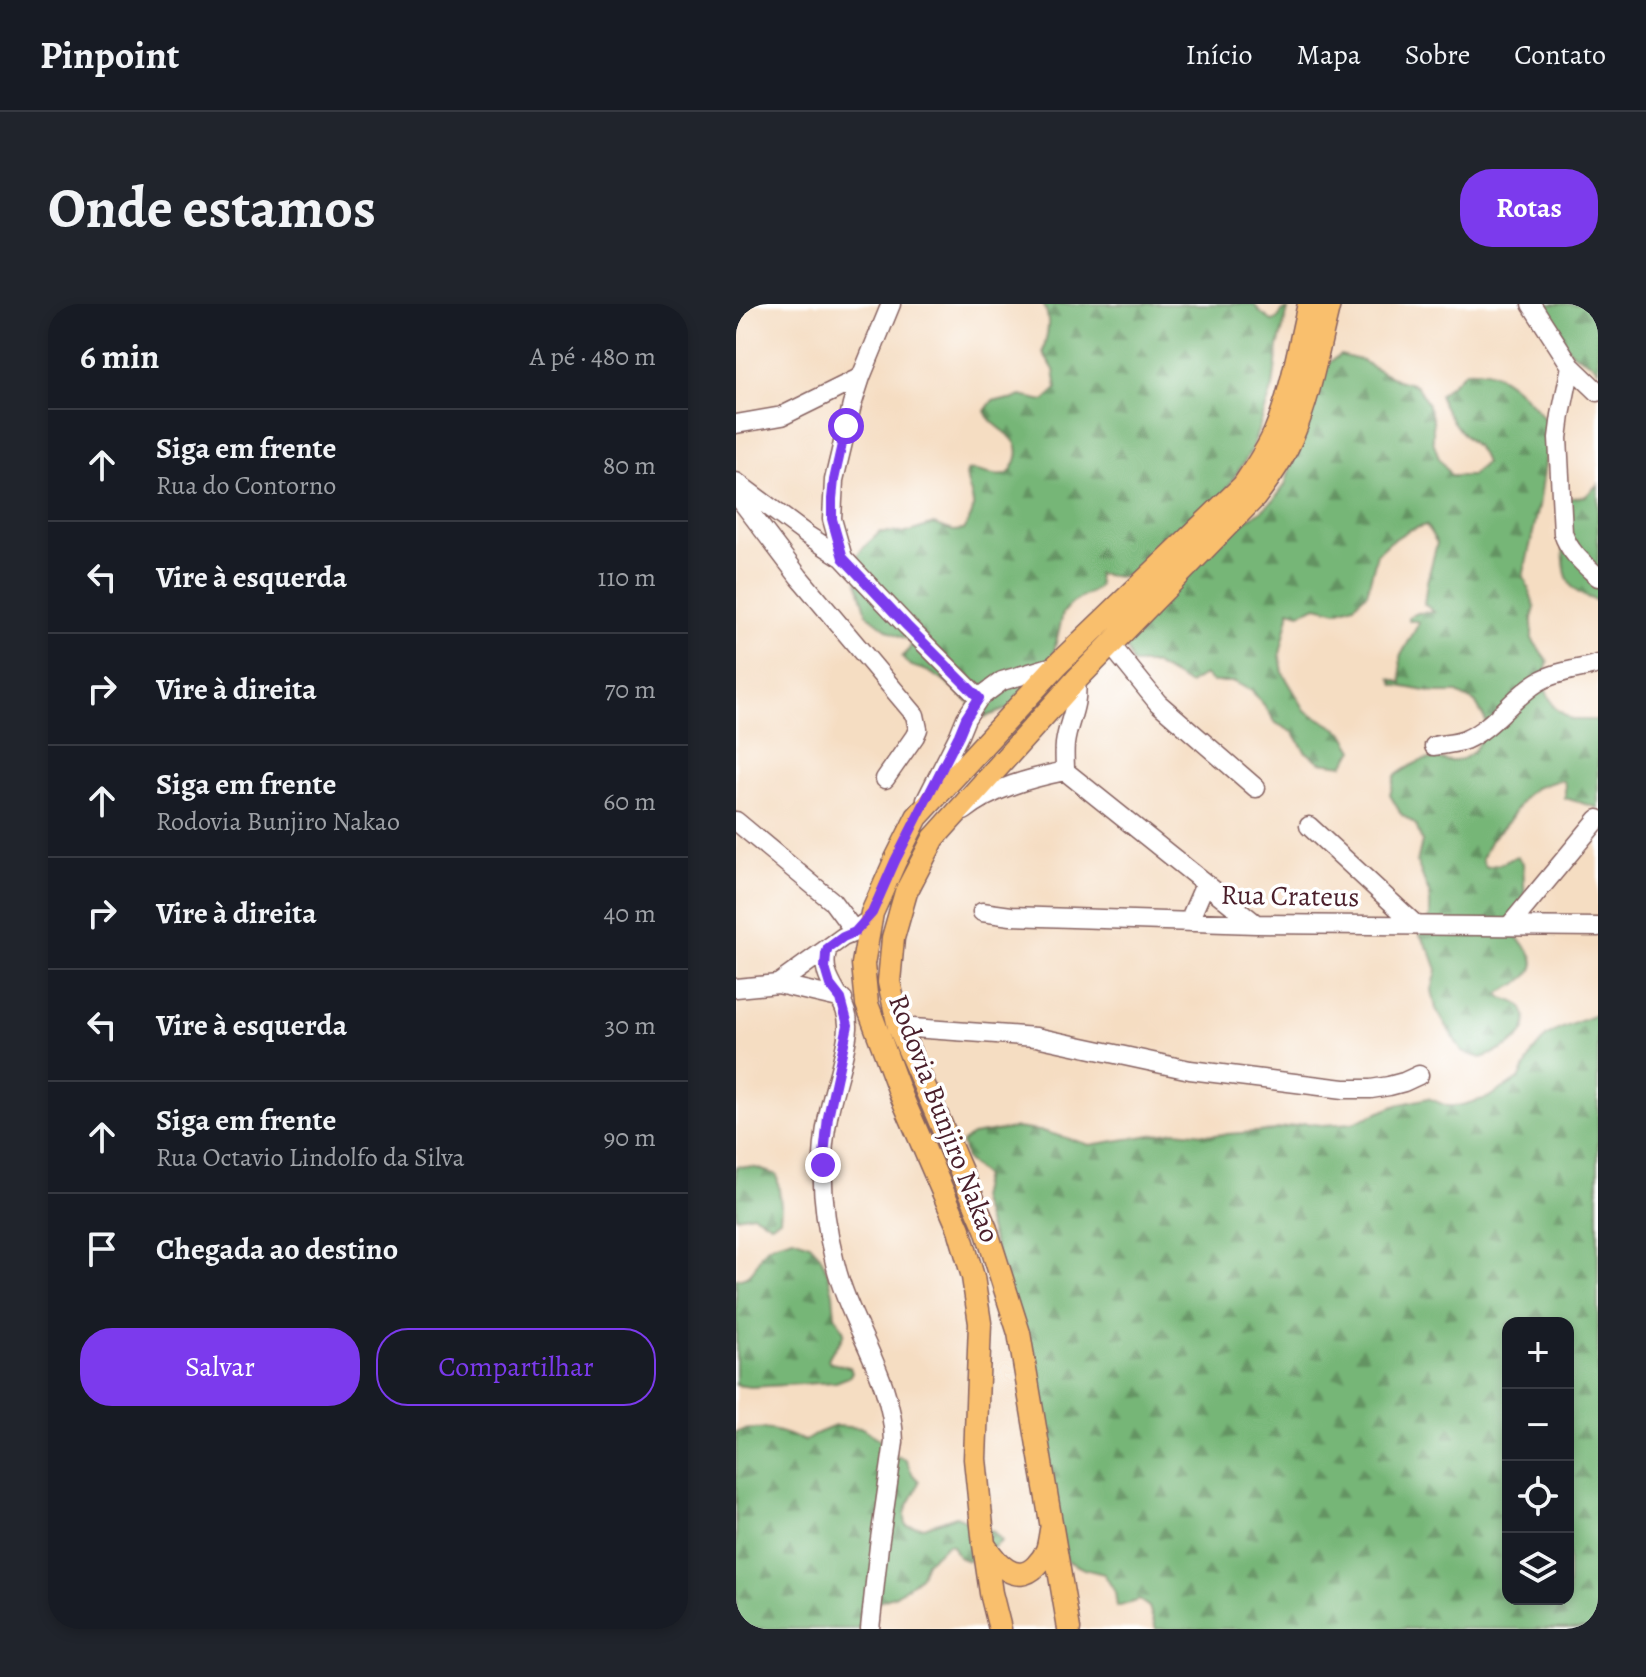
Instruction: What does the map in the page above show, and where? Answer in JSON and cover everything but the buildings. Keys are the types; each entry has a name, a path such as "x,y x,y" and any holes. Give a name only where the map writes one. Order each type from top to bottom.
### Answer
{"main road":[{"name":"Rodovia Bunjiro Nakao","path":"1000,1629 991,1593 975,1459 980,1323 973,1277 959,1229 901,1095 867,1004 863,964 872,913 917,817 1057,665 1243,486 1261,460 1275,431 1287,396 1309,304"},
{"name":"Rodovia Bunjiro Nakao","path":"1069,1629 1019,1333 986,1229 899,1027 889,982 893,938 906,892 934,838 1076,680 1255,497 1285,453 1295,431 1329,304"},
{"path":"984,1545 994,1560 1020,1575 1040,1563 1047,1550 1052,1525"}],"street":[{"path":"843,558 832,519 834,480 861,377 891,304"},
{"path":"1531,304 1571,366 1598,392"},
{"path":"1571,366 1558,438 1563,533 1572,551 1598,577"},
{"path":"736,424 782,416 861,377"},
{"path":"736,482 843,558 979,698"},
{"path":"736,494 799,577 915,715 918,729 915,736 885,779"},
{"path":"1111,645 1158,703 1256,788"},
{"path":"1434,746 1454,743 1483,730 1527,689 1549,676 1598,664"},
{"path":"917,817 979,698 1002,681 1057,665"},
{"path":"1065,771 1065,743 1075,709 1076,680"},
{"path":"934,838 969,807 992,794 1030,778 1065,771"},
{"path":"1065,771 1256,924"},
{"path":"1510,925 1598,819"},
{"path":"736,821 832,901 855,932"},
{"path":"1309,826 1416,925"},
{"path":"1189,921 1205,884"},
{"name":"Rua Crateus","path":"982,912 1011,916 1256,924 1598,927"},
{"path":"778,984 843,937 855,932 872,913"},
{"path":"828,948 825,968 830,985 841,999 848,1025 825,1138 825,1205 835,1266 880,1374 894,1426 870,1629"},
{"path":"736,988 778,984 867,1004"},
{"path":"899,1027 1036,1037 1190,1070 1344,1089 1389,1086 1419,1075"}],"green space":[{"path":"1043,304 1254,304 1272,321 1288,310 1278,347 1273,387 1251,451 1218,503 1202,520 1136,572 1120,577 1097,574 1099,585 1096,589 1071,604 1063,613 1047,681 1027,702 985,717 944,681 904,661 902,657 910,648 911,641 889,631 867,614 854,569 863,548 880,532 906,533 934,524 953,531 964,530 973,508 966,471 999,476 1008,474 1017,456 1017,448 985,411 993,400 1011,400 1021,396 1044,401 1057,389 1054,370 1043,352 1048,322"},
{"path":"1532,304 1598,304 1598,369 1572,353"},
{"path":"1340,355 1360,360 1397,380 1416,385 1433,420 1433,441 1439,458 1451,476 1471,476 1485,463 1477,448 1451,419 1439,395 1466,371 1486,371 1504,379 1531,403 1550,428 1539,506 1523,577 1535,608 1532,639 1548,662 1542,682 1554,707 1572,720 1598,720 1598,808 1565,798 1565,786 1559,780 1535,788 1525,796 1508,822 1491,839 1482,859 1486,867 1517,856 1523,863 1525,903 1516,936 1529,951 1534,965 1526,977 1499,993 1502,998 1523,1009 1526,1025 1523,1032 1512,1044 1481,1058 1462,1052 1436,1009 1432,990 1437,970 1420,935 1430,916 1430,896 1417,862 1422,842 1416,825 1401,814 1390,795 1395,776 1412,765 1430,759 1459,760 1471,754 1486,721 1475,702 1457,693 1436,693 1394,685 1391,679 1402,683 1400,657 1419,623 1409,621 1409,617 1434,612 1424,604 1437,543 1426,525 1409,530 1377,554 1367,593 1354,605 1337,611 1317,606 1300,613 1289,610 1280,654 1283,673 1305,710 1343,732 1354,750 1343,765 1320,762 1305,751 1294,733 1276,723 1252,691 1234,682 1213,682 1204,675 1189,684 1153,664 1132,664 1126,647 1131,628 1206,545 1260,512 1285,485 1322,367"},
{"path":"1598,484 1598,601 1579,593 1570,584 1563,543 1565,499 1586,496"},
{"path":"1598,1014 1598,1629 1156,1629 1149,1607 1139,1600 1117,1607 1115,1592 1104,1574 1066,1560 1030,1362 1036,1352 1025,1338 979,1198 984,1176 966,1160 962,1143 972,1135 1016,1128 1046,1132 1090,1145 1176,1131 1213,1135 1270,1131 1304,1123 1353,1123 1397,1105 1428,1098 1447,1106 1458,1106 1487,1098 1519,1079 1533,1052 1547,1036"},
{"path":"736,1166 777,1175 780,1219 771,1224 753,1214 736,1217"},
{"path":"793,1238 810,1244 820,1255 828,1273 835,1315 844,1332 828,1360 850,1367 852,1372 849,1377 836,1382 751,1387 736,1385 736,1279 753,1271 768,1247"},
{"path":"835,1426 862,1428 878,1438 892,1455 905,1459 919,1481 906,1509 907,1526 924,1527 956,1516 994,1532 1002,1541 968,1561 958,1557 952,1545 948,1544 926,1562 915,1581 896,1595 876,1602 861,1629 736,1629 736,1432 763,1429 805,1441"}],"route":[{"path":"823,1165 828,1117 848,1025 841,999 830,985 825,968 828,948 855,932 872,913 966,718 979,698 843,558 832,519 832,499 846,426"}]}
